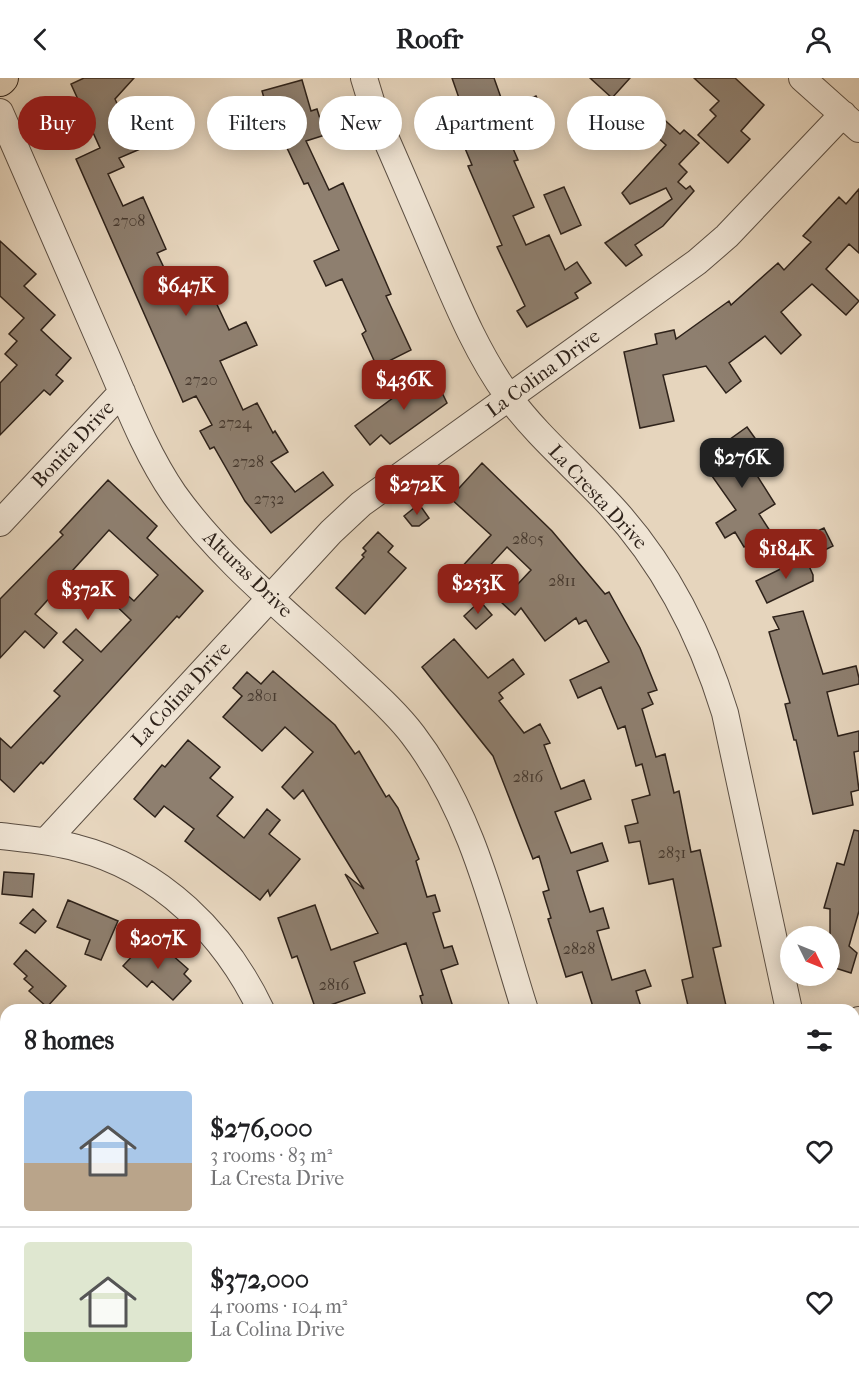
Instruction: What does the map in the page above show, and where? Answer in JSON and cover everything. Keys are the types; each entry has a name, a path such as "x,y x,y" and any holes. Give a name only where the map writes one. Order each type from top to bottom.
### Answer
{"street":[{"name":"La Cresta Drive","path":"364,78 375,114 468,328 509,398 541,437 610,505 642,542 670,584 694,627 710,665 725,713 788,1004"},
{"path":"802,78 851,122"},
{"name":"Alturas Drive","path":"0,112 122,392 153,458 173,492 224,554 386,705 413,735 439,772 461,814 477,857 523,1004"},
{"name":"La Colina Drive","path":"46,841 331,531 361,504 704,256 851,122"},
{"name":"Bonita Drive","path":"0,523 122,392"},
{"path":"0,836 46,841 80,849 117,862 152,881 188,908 219,940 242,973 258,1004"}],"building":[{"path":"84,78 134,78 118,96 108,96 108,150 138,150 119,158 124,167 108,174 123,206 143,197 166,249 157,253 175,291 214,274 222,292 213,296 229,330 246,322 257,345 220,361 243,410 257,403 273,433 275,431 288,452 271,462 295,492 323,472 333,485 271,533 245,501 214,447 210,449 200,431 212,425 196,396 183,402 76,159 100,148 96,139 96,96 76,96 71,84"},
{"path":"452,78 494,78 500,96 458,96"},
{"path":"590,78 630,78 614,96 610,96"},
{"path":"694,78 735,78 764,105 741,131 750,139 728,163 698,135 716,116 710,110 719,101"},
{"path":"302,80 307,96 263,96 262,91"},
{"path":"307,97 311,111 317,109 319,116 319,137 307,141"},
{"path":"666,121 680,134 684,130 699,143 679,164 687,172 678,182 686,189 690,186 694,191 663,226 635,245 642,255 626,266 605,243 672,199 666,188 630,204 622,193 661,150 666,150"},
{"path":"307,143 329,190 343,183 391,294 386,296 411,350 377,367 362,334 366,331 342,279 326,286 314,261 339,250 308,183 304,184 288,150 307,150"},
{"path":"466,150 514,150 518,160 514,161 534,207 513,216 526,245 549,235 565,270 577,262 591,283 575,293 578,298 527,327 517,311 525,306 497,247 502,245 468,166 472,165"},
{"path":"564,187 581,225 561,234 544,195"},
{"path":"859,189 859,253 849,244 826,269 859,301 846,315 812,284 781,312 801,335 781,354 765,336 729,363 741,381 726,393 706,366 663,375 674,421 640,428 624,352 657,344 655,334 674,330 676,339 729,301 731,305 778,263 784,270 811,242 803,236 839,197 846,204"},
{"path":"0,241 36,274 24,286 55,315 41,330 71,358 56,375 63,381 50,395 44,390 0,435 0,383 17,365 5,354 17,341 9,334 24,318 0,296"},
{"path":"427,373 428,376 433,374 447,403 390,444 381,435 370,445 355,426"},
{"path":"747,427 767,455 751,466 775,504 759,514 774,537 755,549 751,543 744,547 735,532 725,538 716,523 736,510 707,469 715,463 708,455"},
{"path":"482,463 552,531 605,594 609,592 640,648 657,690 648,693 653,704 642,709 656,757 665,754 674,793 679,791 691,852 700,850 721,946 713,948 726,1004 688,1004 682,980 693,977 673,879 649,884 640,841 629,843 625,826 638,823 632,800 650,795 642,764 636,766 625,726 618,729 601,687 578,698 570,680 609,662 586,620 579,624 576,618 545,641 521,608 515,615 501,602 531,570 507,547 474,583 459,570 491,535 450,498"},
{"path":"108,480 157,526 147,538 203,591 179,618 177,616 43,764 41,762 14,792 0,779 0,738 11,748 60,696 54,691 83,660 63,642 76,629 101,652 131,620 106,596 116,585 134,601 158,575 109,530 73,570 95,591 84,603 63,583 35,614 57,633 44,648 25,631 0,658 0,599 63,535 60,532"},
{"path":"419,504 429,518 419,526 412,526 404,516"},
{"path":"824,528 833,546 811,557 802,538"},
{"path":"378,532 393,546 388,552 406,568 365,614 336,588 364,557 362,555 366,551 363,548"},
{"path":"805,557 813,575 813,581 767,603 756,581"},
{"path":"480,601 492,615 476,629 464,616"},
{"path":"803,611 823,674 856,666 859,678 859,684 827,692 838,736 859,731 859,751 854,752 859,790 851,792 853,805 813,814 785,704 790,703 769,632 779,629 773,617"},
{"path":"454,639 488,678 513,659 524,674 499,693 503,698 499,701 524,733 540,724 550,743 544,745 561,789 584,780 591,799 555,812 571,853 602,843 608,861 577,871 590,912 603,908 609,928 597,931 612,980 645,970 651,986 636,991 640,1004 592,1004 582,972 566,977 548,919 551,918 543,892 549,890 539,856 533,859 493,756 422,667"},
{"path":"273,671 335,725 355,754 359,751 386,797 389,795 398,808 419,859 416,861 427,897 435,895 440,911 433,913 444,948 452,946 458,964 441,970 452,1004 422,1004 420,996 423,995 406,943 354,962 365,993 333,1004 314,1004 297,956 292,958 278,918 315,905 331,950 378,933 345,874 364,889 303,790 294,799 282,787 313,752 285,727 262,751 223,717 242,696 233,688 247,672 261,684"},
{"path":"188,740 220,767 210,778 233,797 217,816 244,838 267,809 280,820 269,834 300,859 270,896 268,890 260,900 185,841 194,829 164,806 155,817 134,799 162,765 165,767"},
{"path":"854,830 859,831 859,911 849,946 857,953 851,973 840,970 840,926 830,926 830,909 824,908 837,863 844,865"},
{"path":"4,872 34,874 32,897 2,894"},
{"path":"68,900 118,921 101,960 85,954 90,940 57,927"},
{"path":"33,909 46,921 35,933 20,923"},
{"path":"148,939 168,957 171,954 188,969 184,974 191,981 173,1000 152,981 147,987 123,966"},
{"path":"26,950 66,986 50,1004 44,1004 29,991 33,987 24,979 27,976 14,964"}]}
